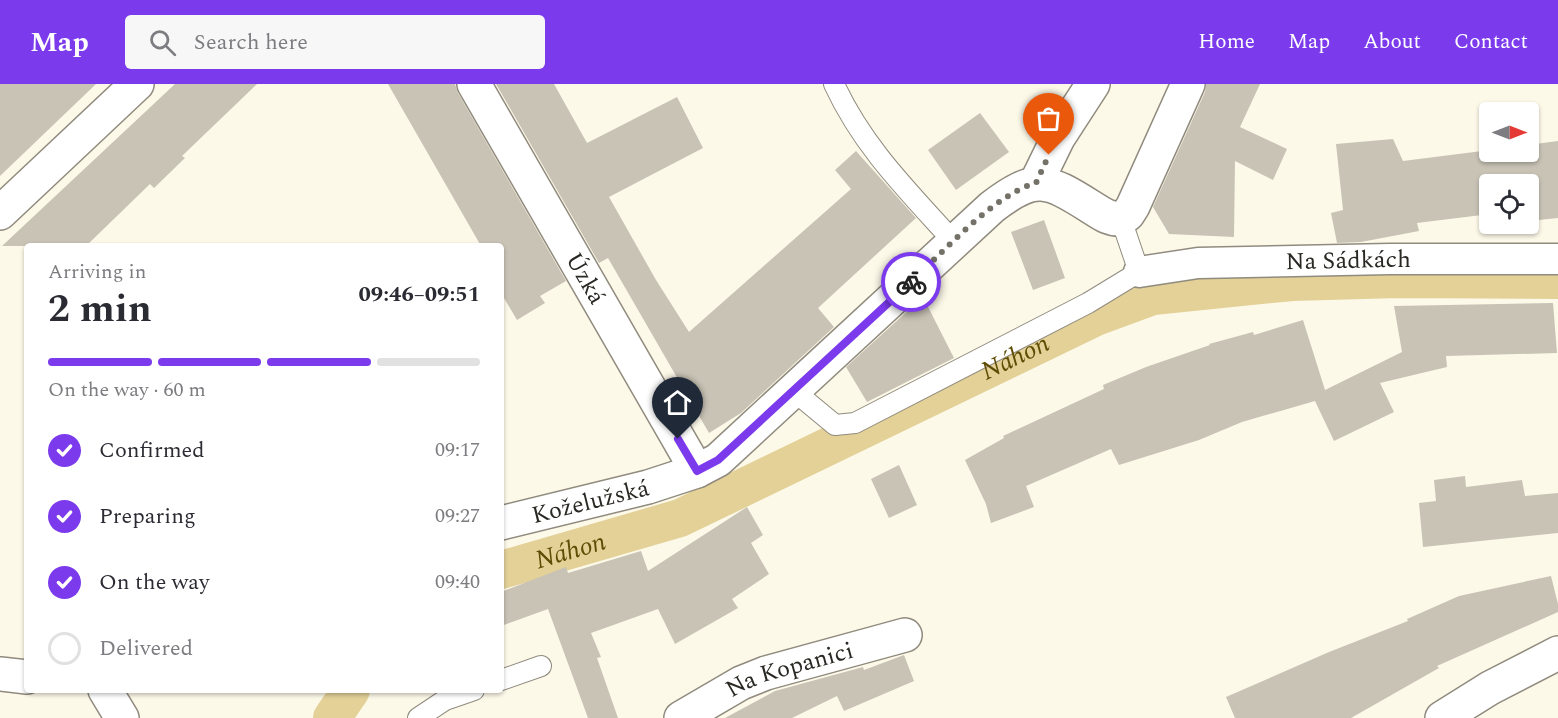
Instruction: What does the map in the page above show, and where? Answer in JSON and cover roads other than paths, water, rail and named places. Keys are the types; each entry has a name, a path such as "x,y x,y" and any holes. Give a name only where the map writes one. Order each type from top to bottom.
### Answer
{"street":[{"path":"0,213 137,84"},
{"name":"Úzká","path":"474,84 697,471"},
{"path":"1093,84 1058,138 1036,183 1056,187 1106,217 1121,219 1133,206 1188,84"},
{"name":"Koželužská","path":"504,522 648,487 697,471 718,460 992,207 1009,194 1036,183"},
{"name":"Na Sádkách","path":"1139,272 1198,262 1558,259"},
{"name":"Na Kopanici","path":"681,718 741,683 758,676 905,634"},
{"path":"1442,718 1490,688 1558,653"},
{"path":"0,674 24,677"},
{"path":"107,693 122,718"}],"lane":[{"path":"834,84 859,130 878,158 954,242"},
{"path":"794,392 835,425 855,423 1088,303 1139,272 1121,219"},
{"path":"504,679 541,666"},
{"path":"418,718 445,700 465,693"}],"waterway":[{"name":"Náhon","path":"504,569 680,518 1096,317 1153,296 1292,282 1399,279 1558,280"},
{"name":"Náhon","path":"332,718 349,693"}]}
